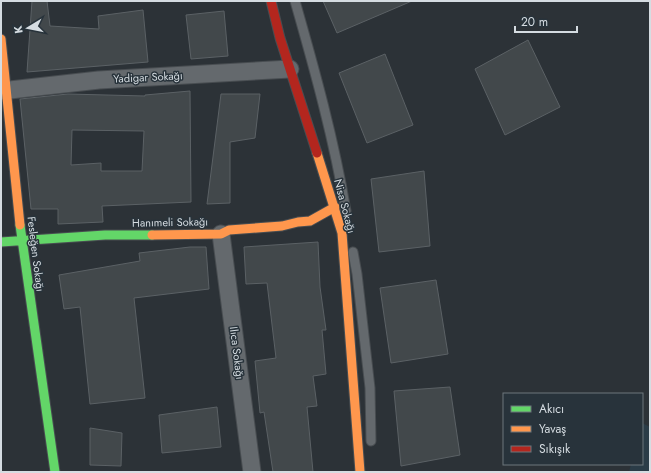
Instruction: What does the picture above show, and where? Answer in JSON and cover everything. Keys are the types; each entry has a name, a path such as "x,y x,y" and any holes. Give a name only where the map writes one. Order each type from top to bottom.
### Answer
{"street":[{"name":"Nisa Sokağı","path":"271,1 280,38 335,207 342,233 360,472"},
{"name":"Fesleğen Sokağı","path":"1,39 4,91 21,241 55,472"},
{"name":"Yadigar Sokağı","path":"4,91 99,80 290,69"},
{"name":"Hanımeli Sokağı","path":"1,242 105,235 221,234 229,230 282,226 310,221 335,207"},
{"name":"Ilıca Sokağı","path":"221,234 252,472"}],"lane":[{"path":"295,1 322,98 342,183 356,266 370,388 371,441"}],"shaded area":[{"path":"643,424 650,427 650,472 629,472 631,465 643,465"}],"building":[{"path":"32,1 47,1 50,26 99,29 98,16 143,10 148,62 27,72"},
{"path":"323,1 412,1 337,33"},
{"path":"224,11 228,56 191,59 186,15"},
{"path":"528,40 560,107 505,135 475,69"},
{"path":"385,54 413,125 367,143 339,73"},
{"path":"190,91 191,202 102,206 103,222 58,224 58,209 31,209 20,99 68,94 145,95","holes":["72,130 144,131 142,171 101,171 101,163 71,165"]},
{"path":"221,94 260,94 255,138 230,142 230,203 207,204"},
{"path":"424,171 430,246 379,252 371,179"},
{"path":"318,242 320,287 326,330 322,330 326,374 313,376 317,406 307,407 313,472 273,472 264,412 260,413 255,361 276,358 267,283 246,284 244,247"},
{"path":"190,247 206,247 209,289 134,298 145,398 90,404 80,307 64,309 59,275 140,261 139,253"},
{"path":"436,280 448,354 391,363 380,288"},
{"path":"450,387 460,455 401,466 394,391"},
{"path":"217,407 221,447 162,453 159,415"},
{"path":"90,428 122,433 121,466 90,465"}],"traffic: fast":[{"path":"20,225 55,472"},
{"path":"1,242 105,235 152,235"}],"traffic: slow":[{"path":"1,39 20,225"},
{"path":"317,153 342,233 360,472"},
{"path":"152,235 221,234 229,230 282,226 310,221 335,207"}],"traffic: jam":[{"path":"271,1 280,38 317,153"}]}
